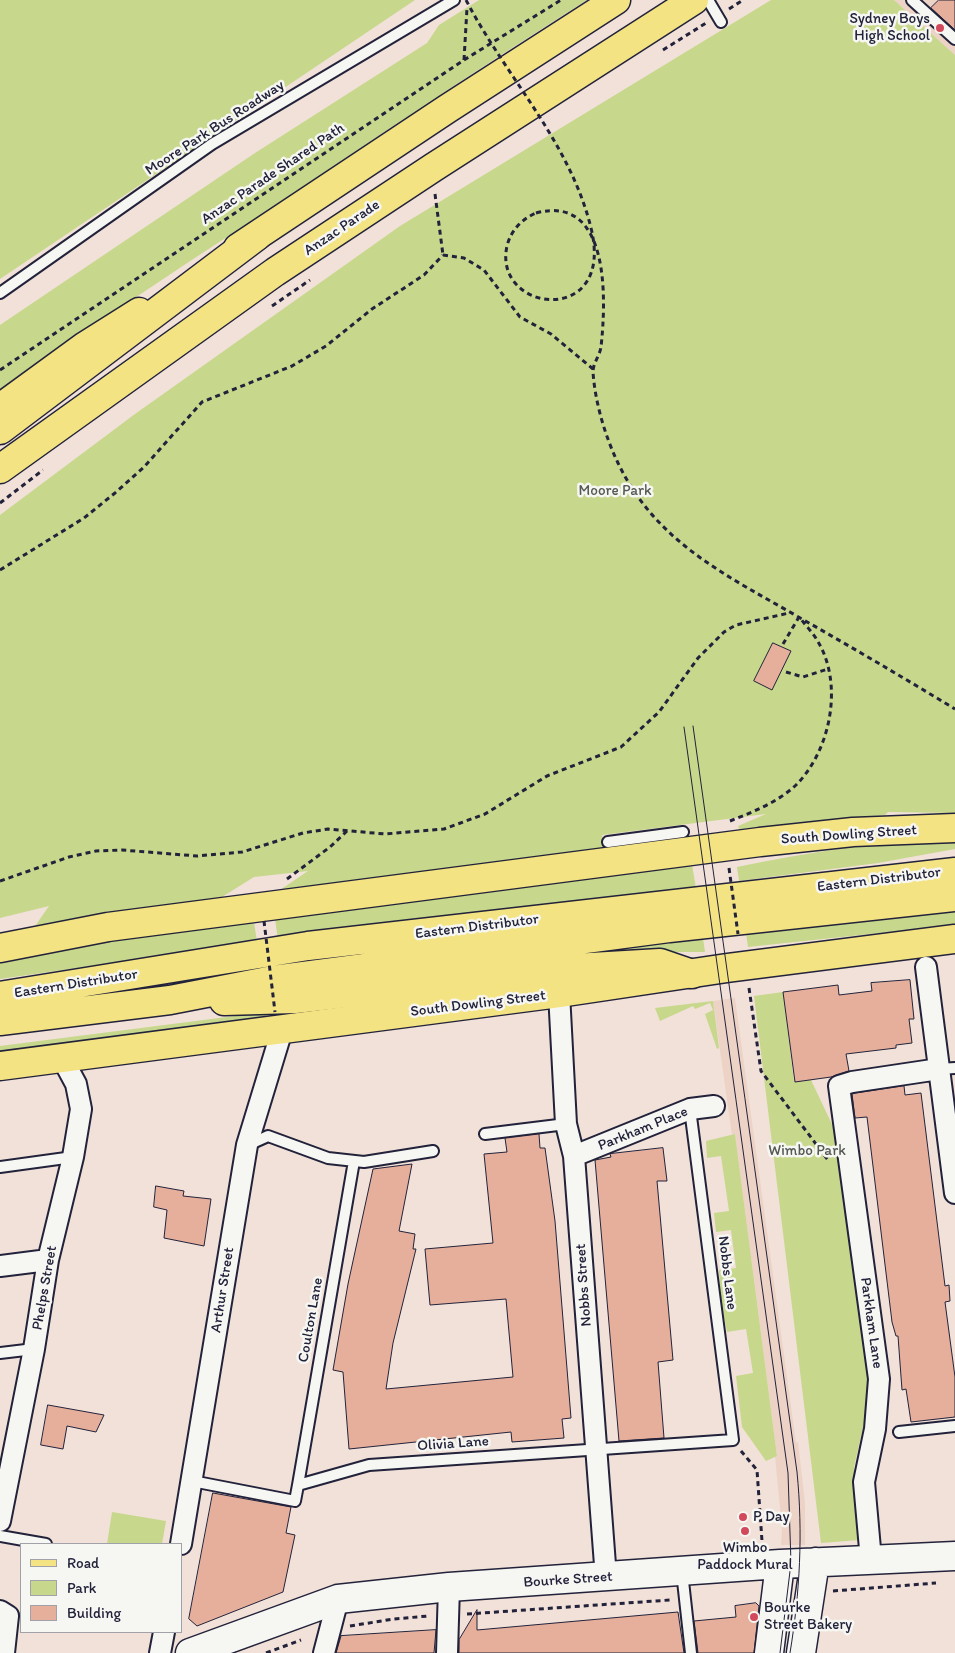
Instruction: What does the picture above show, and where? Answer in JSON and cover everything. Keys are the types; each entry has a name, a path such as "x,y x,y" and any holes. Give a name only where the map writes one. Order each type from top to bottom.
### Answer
{"main road":[{"path":"0,408 86,346 257,236 446,109 616,0"},
{"name":"Anzac Parade","path":"0,469 283,267 434,167 694,0"},
{"path":"0,430 257,236"},
{"name":"South Dowling Street","path":"0,948 118,926 650,847 760,842 853,832 955,828"},
{"name":"Eastern Distributor","path":"0,996 308,946 955,872"},
{"name":"Eastern Distributor","path":"0,1021 170,1000 273,980 669,928 955,897"},
{"name":"South Dowling Street","path":"0,1066 559,994 692,974 955,940"},
{"path":"170,1000 270,1001 557,969 660,963 692,974"}],"street":[{"path":"926,967 947,1068 955,1194"},
{"name":"Nobbs Street","path":"559,994 566,1124 574,1156 606,1578"},
{"name":"Arthur Street","path":"181,1543 247,1145 278,1040"},
{"name":"Phelps Street","path":"0,1521 7,1454 34,1349 48,1260 73,1157 81,1109 76,1084 62,1058"},
{"name":"Parkham Lane","path":"871,1560 864,1482 875,1429 879,1379 839,1086 852,1082 947,1068"},
{"name":"Parkham Place","path":"574,1156 690,1109 714,1106"},
{"path":"0,1266 48,1260"},
{"path":"769,1653 771,1555"},
{"name":"Bourke Street","path":"190,1653 338,1599 449,1588 606,1578 683,1585 771,1555 815,1562 955,1556"},
{"path":"802,1653 815,1562"},
{"path":"447,1653 449,1588"},
{"path":"324,1653 338,1599"},
{"path":"0,1611 8,1616 4,1653"},
{"path":"160,1653 164,1633"}],"lane":[{"name":"Moore Park Bus Roadway","path":"0,294 212,144 454,0"},
{"path":"708,0 719,19"},
{"path":"912,0 955,39"},
{"path":"608,842 650,847 683,832"},
{"name":"Nobbs Lane","path":"690,1109 733,1440"},
{"path":"486,1134 566,1124"},
{"path":"247,1145 268,1136 328,1158 364,1162 432,1151"},
{"path":"0,1167 73,1157"},
{"name":"Coulton Lane","path":"298,1485 354,1161"},
{"path":"0,1353 34,1349"},
{"path":"899,1432 955,1426"},
{"name":"Olivia Lane","path":"298,1485 369,1464 733,1440"},
{"path":"192,1481 295,1501 298,1485"},
{"path":"0,1536 40,1543"},
{"path":"683,1585 691,1653"}],"path":[{"path":"464,60 467,0"},
{"path":"467,0 566,160 587,214 595,250 594,267 584,286 565,298 551,300 530,295 513,280 507,267 506,252 510,238 523,220 536,213 550,211 572,216 584,225 592,238 602,268 604,309 601,349 593,370 606,432 618,463 656,521 682,546 722,574 955,709"},
{"name":"Anzac Parade Shared Path","path":"0,370 464,60 561,0"},
{"path":"659,53 719,19 743,0"},
{"path":"542,126 550,121"},
{"path":"427,199 444,189"},
{"path":"435,194 443,255"},
{"path":"443,255 464,258 484,270 520,317 551,334 593,370"},
{"path":"0,570 76,523 115,493 144,467 202,402 292,366 326,346 372,309 424,275 443,255"},
{"path":"265,311 314,277"},
{"path":"0,503 48,466"},
{"path":"0,881 69,857 96,851 122,850 197,856 242,852 304,833 328,829 385,834 444,829 485,814 546,776 621,747 659,712 698,658 724,632 736,625 789,613"},
{"path":"783,644 799,617"},
{"path":"723,823 758,810 796,785 820,752 830,727 831,702 828,669 818,641 799,617"},
{"path":"786,672 804,677 828,669"},
{"path":"283,883 330,847 347,831"},
{"path":"729,868 738,934"},
{"path":"264,921 275,1012"},
{"path":"747,983 750,990 761,1071 831,1163"},
{"path":"733,1440 756,1470 771,1555"},
{"path":"830,1591 945,1582"},
{"path":"266,1653 329,1631 394,1619 448,1615 683,1585"}],"shaded area":[{"name":"Sydney Boys High School","path":"894,0 955,0 955,55"},
{"path":"735,998 796,1443 798,1442 805,1503 805,1545 781,1545 782,1529 775,1456 777,1455 735,1134 732,1135 713,1001"}],"green space":[{"path":"0,0 415,0 0,279"},
{"path":"479,0 587,0 128,302 0,392 0,325 255,153 427,43 439,25"},
{"name":"Moore Park","path":"771,0 894,0 955,55 955,813 888,812 885,815 740,831 738,826 766,814 602,835 604,851 277,892 308,871 254,877 214,902 33,929 49,906 0,918 0,515 135,414 400,226"},
{"path":"955,837 955,849 878,863 739,881 737,867 846,848 900,841"},
{"path":"692,865 696,888 278,940 275,919"},
{"path":"955,911 955,925 748,947 746,933"},
{"path":"254,922 257,942 0,979 0,958 152,932"},
{"path":"703,938 705,952 673,952 542,964 541,959"},
{"name":"Wimbo Park","path":"783,992 794,1081 811,1080 839,1139 869,1388 864,1423 854,1467 860,1540 821,1543 754,996"},
{"path":"713,1001 719,1048 717,1049 705,1014 713,1010 710,1003 695,1009 693,1006 660,1021 655,1008"},
{"path":"266,1012 267,1021 0,1056 0,1046"},
{"path":"735,1134 777,1456 766,1461 742,1427 736,1376 753,1373 746,1329 727,1332 721,1304 719,1270 736,1268 731,1230 716,1232 714,1213 729,1211 721,1156 707,1158 706,1141"},
{"path":"112,1512 166,1521 162,1543 107,1543"}],"building":[{"path":"939,0 955,0 955,30 931,8"},
{"path":"773,643 791,651 772,690 754,681"},
{"path":"910,980 914,1019 909,1019 912,1043 896,1045 896,1048 846,1054 849,1071 831,1077 795,1082 783,992 838,985 839,995 872,991 871,983"},
{"path":"904,1086 905,1095 921,1093 945,1286 949,1285 950,1301 945,1302 955,1377 955,1417 911,1422 906,1389 902,1390 898,1336 896,1336 892,1322 867,1117 855,1118 852,1094"},
{"path":"539,1134 540,1148 545,1148 555,1221 571,1418 562,1419 564,1438 512,1442 511,1432 349,1449 343,1372 333,1370 348,1284 373,1169 412,1164 399,1231 415,1234 413,1249 416,1249 393,1343 386,1389 513,1377 506,1299 430,1305 425,1249 493,1243 484,1154 507,1152 505,1138"},
{"path":"663,1148 667,1181 657,1181 673,1360 658,1362 664,1438 619,1441 595,1160 611,1157 610,1154"},
{"path":"156,1186 184,1191 183,1196 211,1199 204,1246 164,1238 167,1210 154,1207"},
{"path":"48,1405 104,1415 96,1432 67,1426 63,1449 41,1445"},
{"path":"213,1493 291,1507 286,1533 295,1535 283,1592 197,1626 189,1619"},
{"path":"756,1603 759,1606 754,1653 698,1653 694,1621 736,1617 735,1606"},
{"path":"477,1610 477,1630 678,1612 684,1653 459,1653 459,1640"},
{"path":"436,1630 434,1653 336,1653 341,1636"}],"tram line":[{"path":"693,726 797,1472 800,1540 796,1608 790,1653"},
{"path":"684,727 788,1473 791,1563 780,1653"}],"place":[{"name":"Sydney Boys High School","path":"940,28"},
{"name":"P Day","path":"743,1517"},
{"name":"Wimbo Paddock Mural","path":"745,1531"},
{"name":"Bourke Street Bakery","path":"754,1617"}]}
